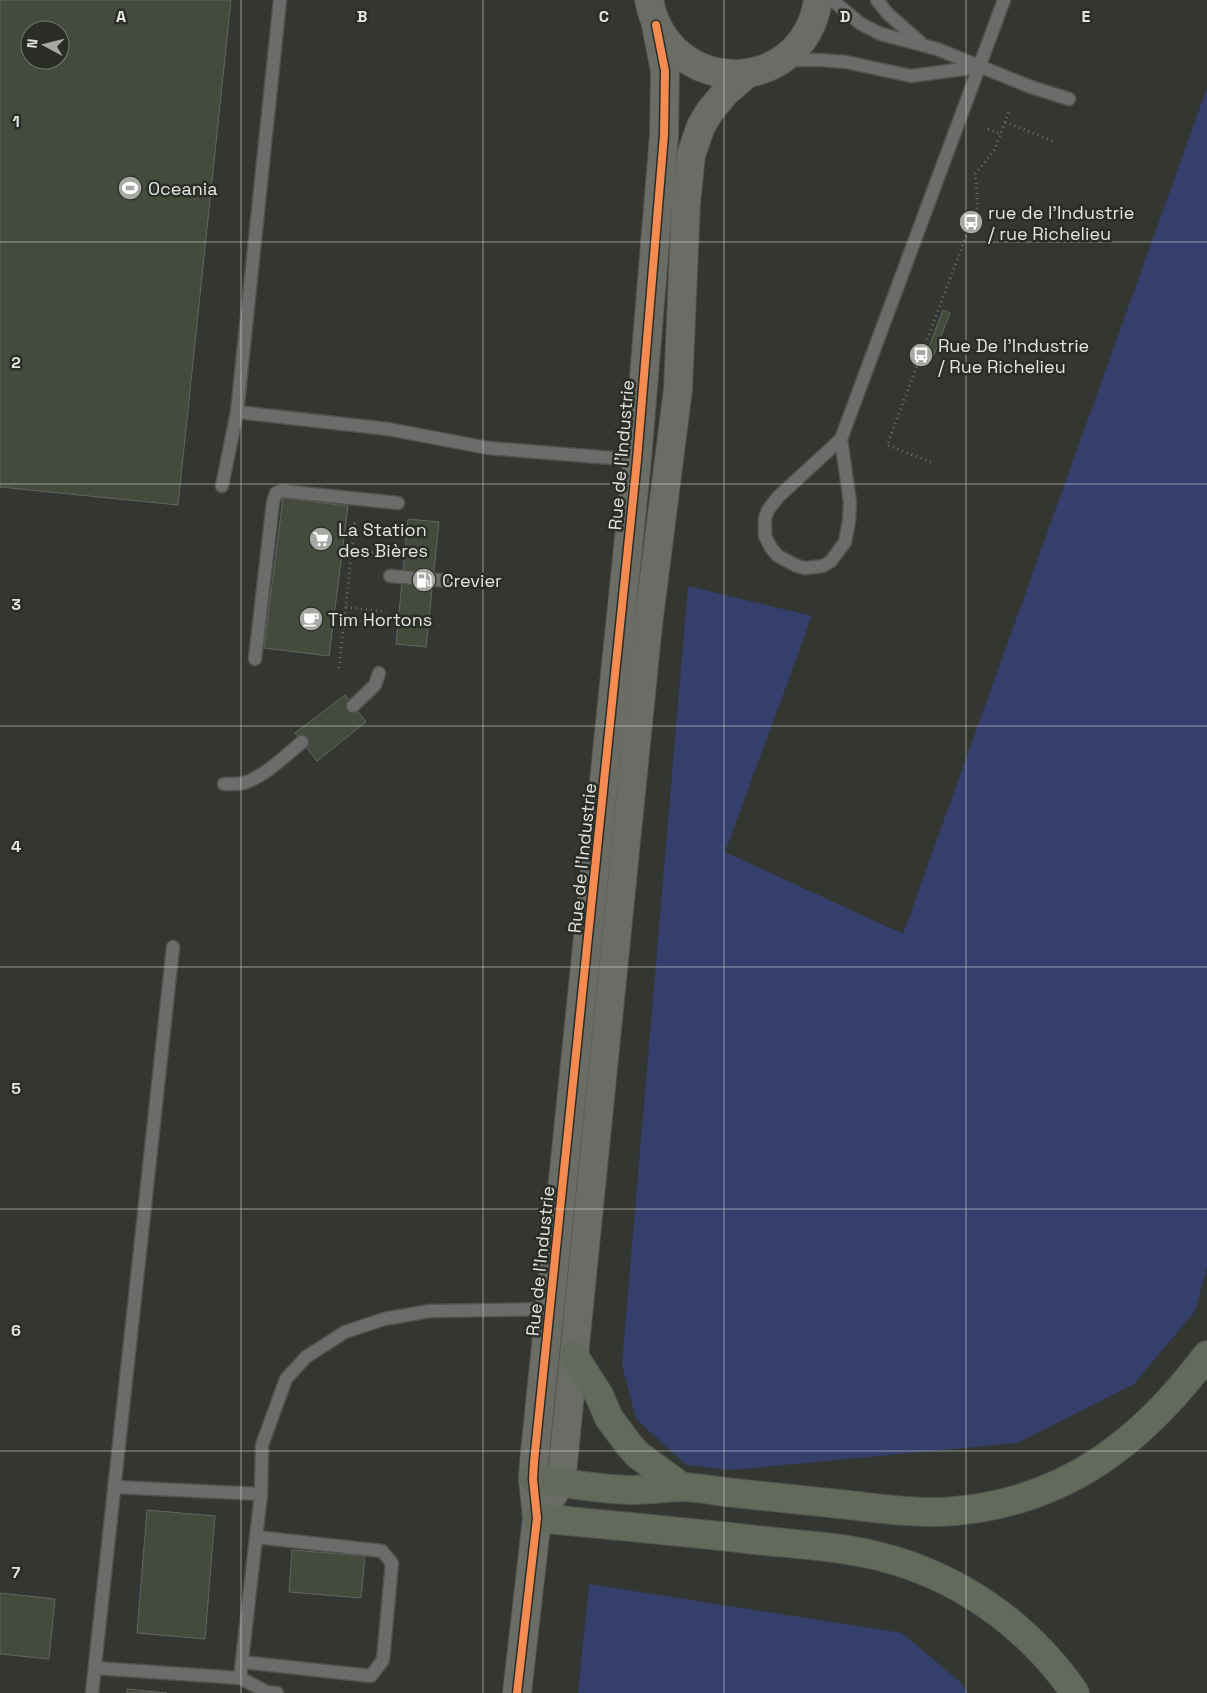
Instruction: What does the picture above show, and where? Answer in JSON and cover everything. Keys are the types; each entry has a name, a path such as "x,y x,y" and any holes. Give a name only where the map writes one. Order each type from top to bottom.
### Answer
{"highway":[{"path":"533,1479 630,1490 682,1487 870,1508 928,1512 982,1507 1035,1493 1086,1470 1112,1453 1153,1419 1174,1398 1207,1355"},
{"path":"574,1356 599,1395 609,1418 629,1445 638,1455 682,1487"},
{"path":"537,1518 849,1551 904,1564 951,1582 994,1608 1015,1625 1037,1647 1075,1693"}],"street":[{"path":"648,10 672,48 682,57 694,64 720,73 748,73 765,68 781,60 802,41 815,16 818,0"},
{"name":"Rue de l'Industrie","path":"517,1693 537,1518 533,1479 637,460 664,135 665,71 648,10"},
{"name":"Rue de l'Industrie","path":"537,1518 561,1483 648,624 678,389 686,203 691,155 701,126 710,111 725,93 748,73"}],"lane":[{"path":"222,486 237,412 280,0"},
{"path":"832,0 861,24 881,34 921,44 1068,99"},
{"path":"877,0 888,14 921,44"},
{"path":"840,439 850,502 845,542 831,561 823,566 805,568 797,566 778,556 771,548 765,536 765,518 778,496 840,439 1004,0"},
{"path":"781,60 846,62 911,76 980,67"},
{"path":"237,412 388,429 488,448 637,460"},
{"path":"255,659 273,502 276,492 282,490 398,503"},
{"path":"390,576 449,582"},
{"path":"353,706 375,685 379,672"},
{"path":"224,784 242,783 250,780 302,742"},
{"path":"92,1693 172,947"},
{"path":"240,1678 261,1494 262,1445 286,1379 306,1357 345,1332 384,1319 430,1311 550,1309"},
{"path":"114,1487 261,1494"},
{"path":"242,1662 371,1676 383,1660 392,1563 382,1551 256,1537"},
{"path":"95,1668 240,1678 267,1692 276,1693"}],"path":[{"path":"931,462 887,445 978,205 975,174 994,151 1010,109"},
{"path":"1005,122 1053,141"},
{"path":"988,129 1001,134"},
{"path":"340,668 355,515"},
{"path":"352,550 392,555"},
{"path":"346,607 386,612"}],"shaded area":[{"path":"1207,88 1207,1267 1195,1311 1134,1384 1017,1443 731,1470 686,1465 636,1419 622,1364 688,586 812,616 725,852 903,934"},
{"path":"589,1584 902,1633 959,1681 968,1693 578,1693"}],"building":[{"path":"0,0 231,0 178,505 0,487"},
{"path":"943,310 950,313 934,355 927,352"},
{"path":"283,498 348,506 329,656 264,648"},
{"path":"408,519 439,522 426,647 396,644"},
{"path":"345,695 366,722 317,761 295,733"},
{"path":"147,1510 215,1516 205,1639 137,1633"},
{"path":"292,1550 365,1556 361,1598 289,1592"},
{"path":"0,1593 55,1599 49,1659 0,1654"},
{"path":"127,1689 167,1693 127,1693"}],"cycle path":[{"path":"517,1693 537,1518 533,1479 534,1462 637,460 664,135 665,71 656,25"}],"place":[{"name":"Oceania","path":"130,188"},
{"name":"rue de l'Industrie / rue Richelieu","path":"971,222"},
{"name":"Rue De l'Industrie / Rue Richelieu","path":"921,355"},
{"name":"La Station des Bières","path":"321,539"},
{"name":"Crevier","path":"424,580"},
{"name":"Tim Hortons","path":"311,619"}]}
